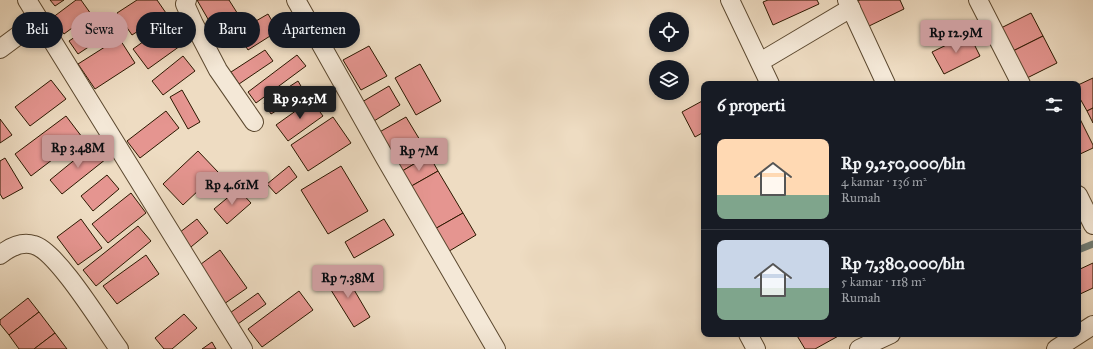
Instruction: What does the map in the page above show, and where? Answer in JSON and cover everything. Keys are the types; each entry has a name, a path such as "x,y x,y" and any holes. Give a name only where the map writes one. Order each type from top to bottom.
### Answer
{"street":[{"path":"27,0 34,12"},
{"path":"187,0 185,4 218,70 254,122"},
{"path":"296,0 385,158 496,349"},
{"path":"730,0 769,81"},
{"path":"978,0 1019,81"},
{"path":"760,62 849,4 885,81"},
{"path":"0,49 12,40"},
{"path":"56,48 243,349"},
{"path":"1081,202 1093,225"},
{"path":"0,255 9,248 20,244 34,245 44,250 66,272 119,349"},
{"path":"1081,333 1093,325"},
{"path":"750,337 756,349"},
{"path":"858,349 883,337"},
{"path":"1056,349 1074,337"}],"building":[{"path":"50,0 64,0 55,6"},
{"path":"76,0 81,0 90,12 71,12 71,29 64,34 63,12 60,12"},
{"path":"137,0 157,0 165,12 136,12 136,32 132,35 128,29 128,12 119,12"},
{"path":"197,0 229,0 237,12 204,12"},
{"path":"768,0 817,0 819,4 773,25 763,2"},
{"path":"860,0 900,0 904,9 865,28 853,3"},
{"path":"1031,13 1043,36 1011,52 999,29"},
{"path":"268,14 268,37 260,42 260,19"},
{"path":"969,34 980,56 944,74 932,52"},
{"path":"1043,36 1057,63 1025,79 1011,52"},
{"path":"369,46 387,76 361,90 343,60"},
{"path":"136,47 177,48 148,69 133,49"},
{"path":"74,48 87,48 78,54"},
{"path":"103,48 125,48 135,63 95,89 78,64"},
{"path":"265,50 273,61 239,84 231,72"},
{"path":"297,55 306,66 256,103 248,92"},
{"path":"183,56 195,71 163,95 152,81"},
{"path":"420,64 441,101 416,115 395,78"},
{"path":"1093,78 1093,108 1087,111 1081,100 1081,84"},
{"path":"51,80 66,99 30,126 15,107"},
{"path":"298,81 305,93 271,114 264,103"},
{"path":"389,86 400,105 374,121 362,102"},
{"path":"182,90 200,122 188,129 170,97"},
{"path":"311,100 323,116 288,141 276,125"},
{"path":"701,102 701,134 695,137 682,112"},
{"path":"1093,108 1093,123 1087,111"},
{"path":"166,111 179,128 140,158 127,141"},
{"path":"66,116 82,137 31,176 15,154"},
{"path":"333,117 351,143 308,171 291,145"},
{"path":"406,117 429,155 399,173 376,134"},
{"path":"0,119 12,135 0,143"},
{"path":"1081,121 1093,145 1093,148 1081,154"},
{"path":"94,144 106,159 62,194 50,180"},
{"path":"198,151 218,172 183,205 163,184"},
{"path":"429,155 438,171 408,188 399,173"},
{"path":"5,158 23,188 3,199 0,194 0,161"},
{"path":"289,166 297,177 276,194 267,184"},
{"path":"341,166 368,211 328,234 301,190"},
{"path":"438,171 463,213 433,230 408,188"},
{"path":"107,175 119,189 93,211 81,196"},
{"path":"238,189 251,203 227,224 214,209"},
{"path":"131,193 146,213 108,243 92,224"},
{"path":"463,213 476,235 446,253 433,230"},
{"path":"81,219 102,248 78,265 57,237"},
{"path":"197,219 208,233 186,251 175,236"},
{"path":"384,219 394,235 354,258 345,242"},
{"path":"138,226 151,241 96,286 83,270"},
{"path":"220,250 247,288 224,304 197,267"},
{"path":"146,255 159,274 117,304 103,286"},
{"path":"1093,263 1093,288 1081,294 1081,269"},
{"path":"343,271 370,317 354,327 326,282"},
{"path":"299,291 313,310 262,347 248,329"},
{"path":"258,293 266,304 235,326 227,315"},
{"path":"28,298 39,312 9,335 0,324 0,320"},
{"path":"39,312 55,333 34,349 19,349 9,335"},
{"path":"184,314 197,328 172,349 164,349 155,338"},
{"path":"55,333 67,349 34,349"},
{"path":"798,337 837,337 815,349 805,349"},
{"path":"212,342 216,349 202,349"}],"waterway":[{"path":"1081,249 1093,244"}]}
